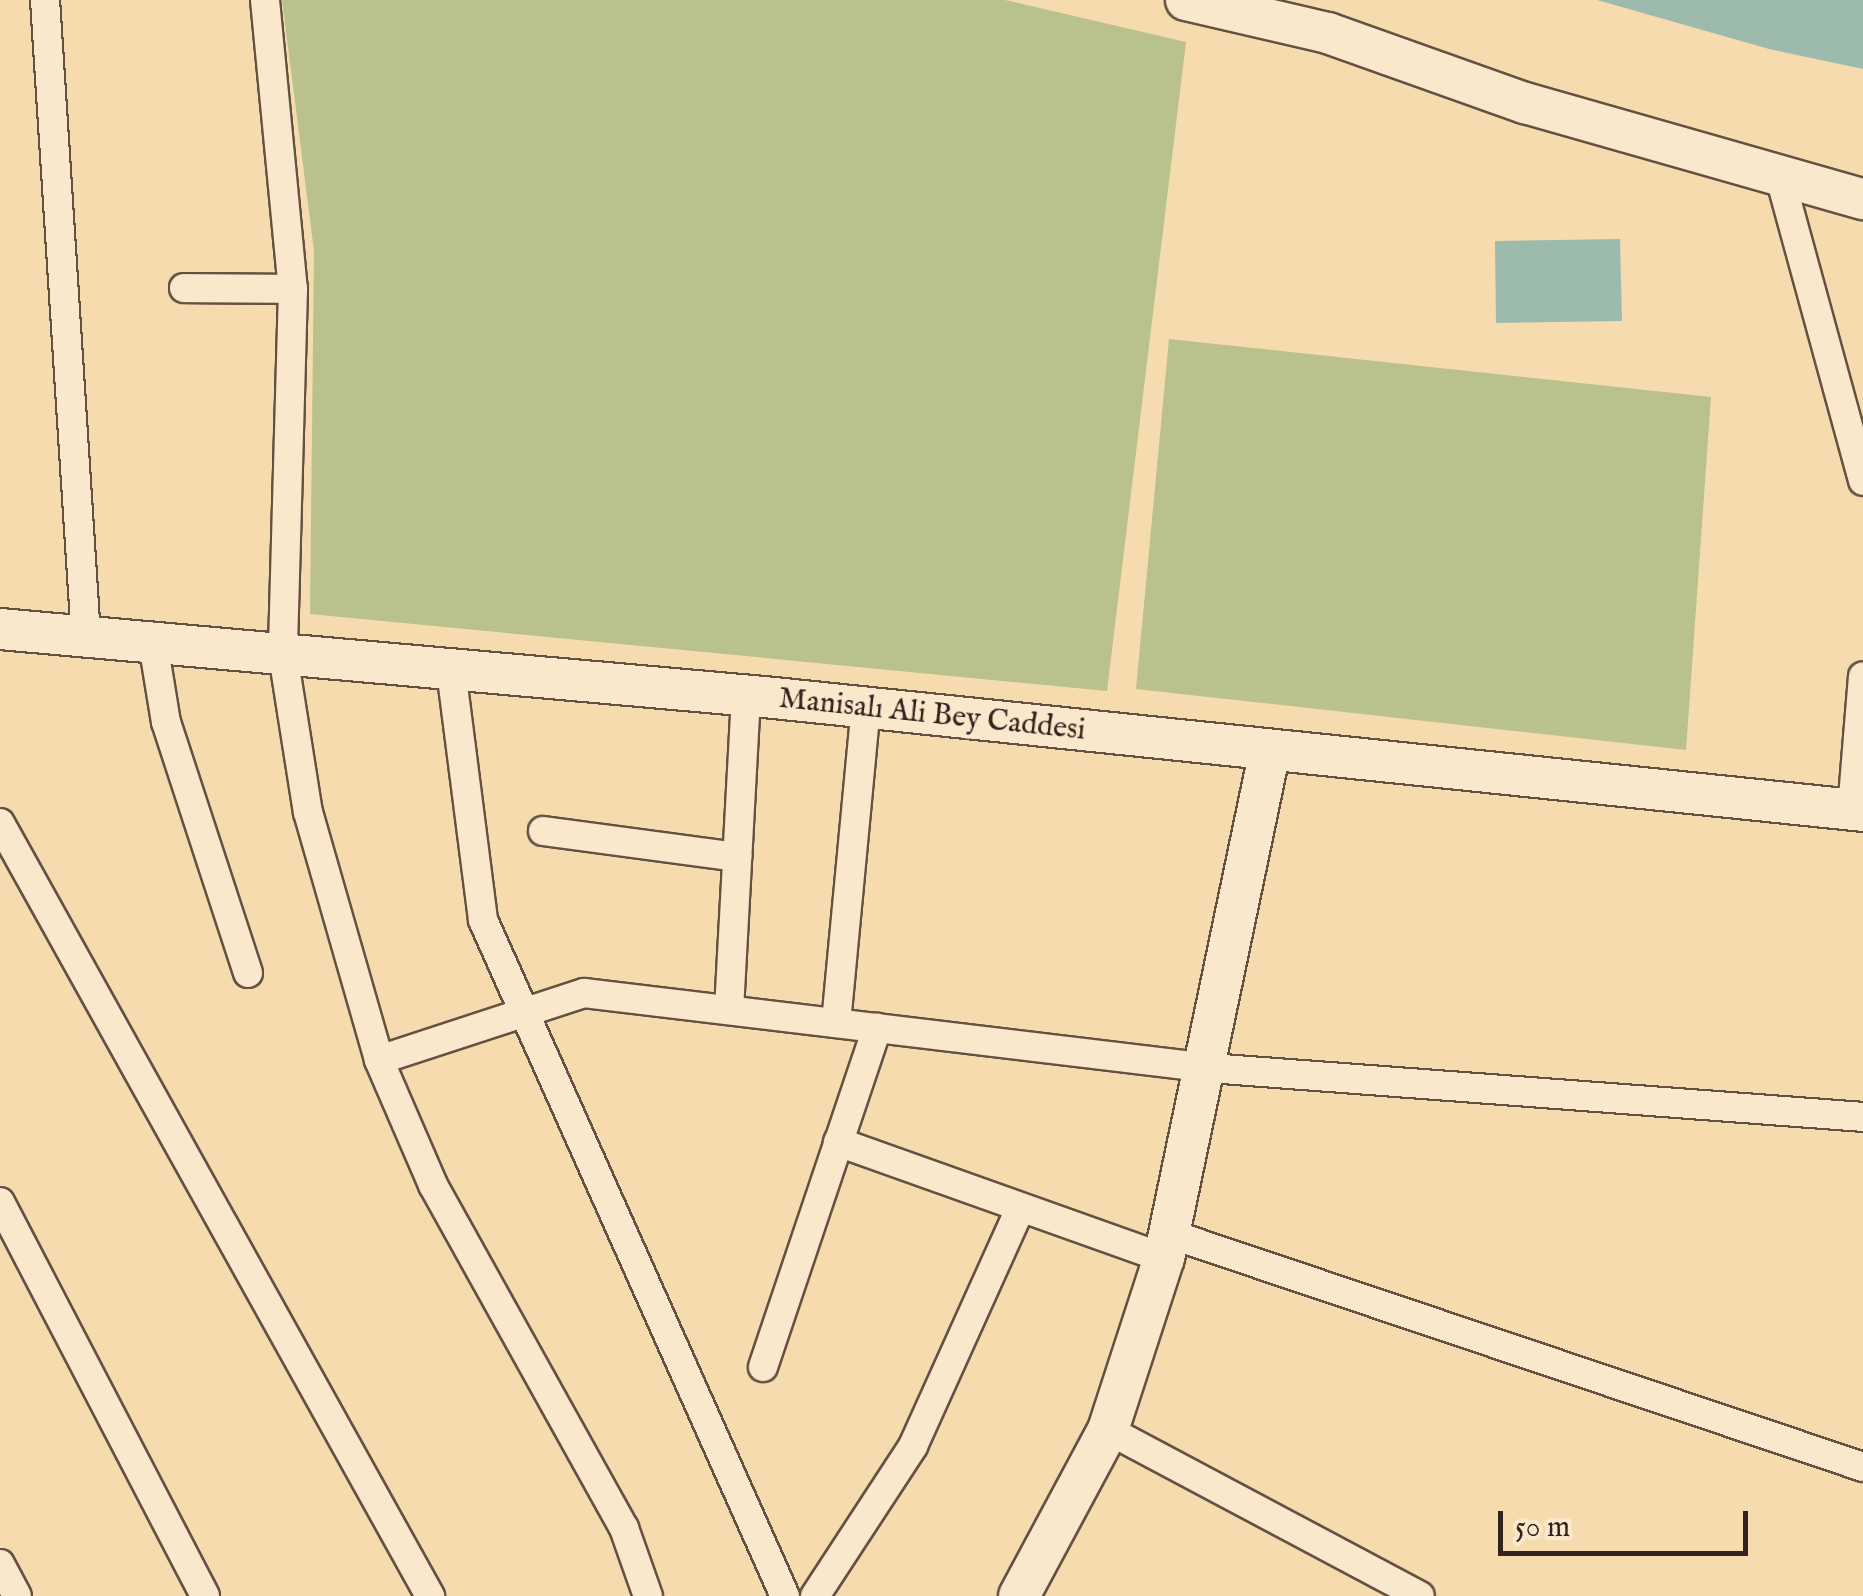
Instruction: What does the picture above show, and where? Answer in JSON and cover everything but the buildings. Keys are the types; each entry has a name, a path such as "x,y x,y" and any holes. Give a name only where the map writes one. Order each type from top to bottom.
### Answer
{"main road":[{"path":"1186,0 1328,34 1525,103 1863,200"},
{"name":"Manisalı Ali Bey Caddesi","path":"0,630 746,696 1858,810"},
{"path":"1018,1596 1108,1430 1167,1246 1209,1068 1270,750"}],"street":[{"path":"46,0 86,637"},
{"path":"265,0 293,290 282,655 308,812 380,1060 433,1185 624,1528 648,1596"},
{"path":"1780,177 1863,481"},
{"path":"184,288 293,290"},
{"path":"154,643 166,722 248,973"},
{"path":"451,670 483,920 785,1596"},
{"path":"1858,810 1863,676"},
{"path":"729,1010 746,696"},
{"path":"836,1024 866,708"},
{"path":"0,823 430,1596"},
{"path":"543,831 737,858"},
{"path":"380,1060 584,993 1209,1068 1863,1117"},
{"path":"763,1367 876,1028"},
{"path":"838,1142 1020,1209 1167,1246 1863,1466"},
{"path":"0,1202 205,1596"},
{"path":"815,1596 913,1446 1020,1209"},
{"path":"1108,1430 1420,1596"}],"green space":[{"path":"282,0 1005,0 1186,42 1107,691 310,614 314,251"},
{"path":"1169,339 1711,397 1686,750 1136,689"}],"shaded area":[{"path":"1597,0 1863,0 1863,69 1769,49"},
{"path":"1620,239 1622,321 1496,323 1495,241"}]}
